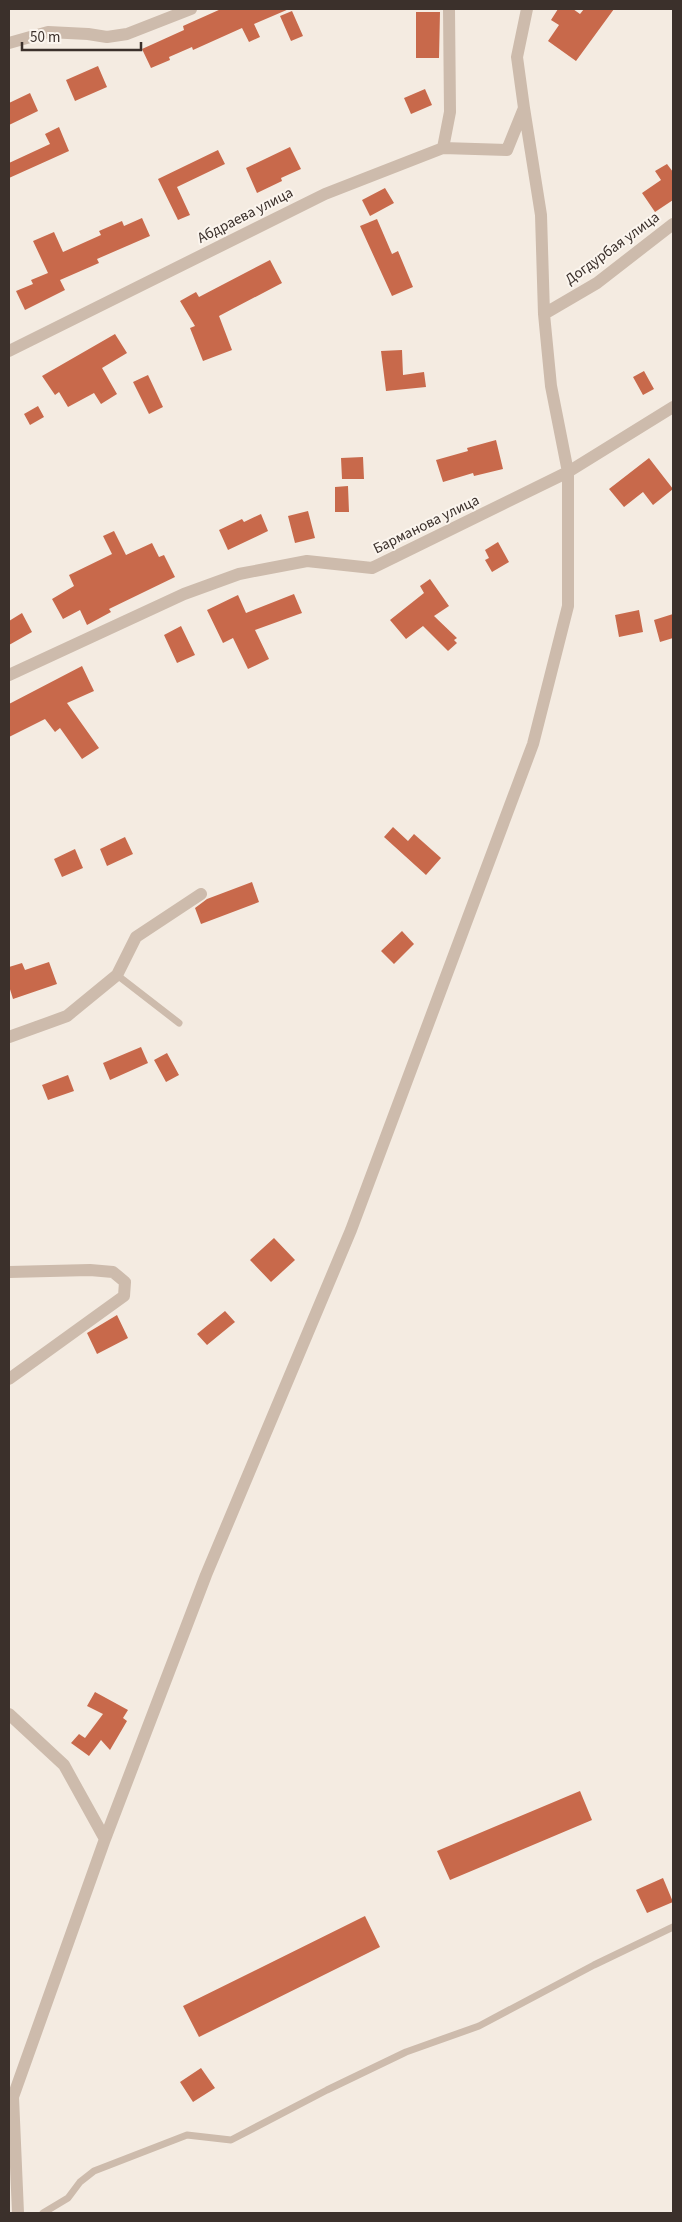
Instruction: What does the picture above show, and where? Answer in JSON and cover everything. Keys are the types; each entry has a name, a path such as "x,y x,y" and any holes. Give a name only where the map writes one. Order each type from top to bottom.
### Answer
{"street":[{"path":"9,43 48,32 107,37 127,34 191,9"},
{"path":"442,148 450,112 449,9"},
{"path":"18,2213 13,2097 104,1839 206,1575 351,1230 533,744 568,606 568,472 551,386 544,314 541,215 517,57 527,9"},
{"name":"Абдраева улица","path":"9,351 325,194 442,148 507,150 524,108"},
{"name":"Догдурбая улица","path":"544,314 597,283 673,224"},
{"name":"Барманова улица","path":"9,675 184,594 239,574 307,561 372,568 568,472 673,407"},
{"path":"9,1037 67,1016 117,975 136,937 201,894"},
{"path":"9,1272 90,1270 113,1272 125,1282 124,1296 9,1379"},
{"path":"9,1714 64,1765 104,1839"}],"lane":[{"path":"117,975 179,1023"},
{"path":"43,2213 68,2198 80,2182 94,2171 187,2135 231,2140 406,2052 479,2026 594,1965 673,1927"}],"building":[{"path":"221,9 289,9 254,24 260,37 249,42 242,28 193,50 192,47 169,57 170,60 151,68 142,49 184,30 183,26"},
{"path":"558,9 573,9 580,14 584,9 614,9 576,61 548,41 559,25 551,20"},
{"path":"292,11 303,36 291,41 280,16"},
{"path":"416,12 440,12 439,58 416,58"},
{"path":"98,66 107,87 75,101 66,80"},
{"path":"425,89 432,105 411,114 404,98"},
{"path":"30,93 38,111 9,125 9,103"},
{"path":"59,127 69,151 9,178 9,163 50,144 45,134"},
{"path":"290,147 301,169 281,178 282,181 257,193 246,168"},
{"path":"218,150 225,164 177,187 190,215 178,220 158,179"},
{"path":"667,164 673,172 673,200 655,212 642,193 661,180 655,171"},
{"path":"385,188 394,203 370,216 362,200"},
{"path":"142,218 150,236 97,259 99,263 60,280 65,290 25,310 16,291 33,284 31,280 48,273 33,241 54,232 63,252 101,235 99,231 122,221 124,226"},
{"path":"377,219 392,254 398,251 413,287 392,296 360,226"},
{"path":"270,260 282,283 219,316 232,350 203,361 190,328 195,326 180,301 196,292 199,297"},
{"path":"115,334 127,353 102,368 117,394 101,404 94,393 68,407 59,392 55,395 42,376"},
{"path":"402,350 403,375 424,372 426,387 386,391 381,351"},
{"path":"644,371 654,389 643,395 633,377"},
{"path":"148,375 163,407 149,414 133,382"},
{"path":"38,406 44,417 30,425 24,414"},
{"path":"496,440 503,469 474,476 473,473 443,482 436,460 468,451 467,448"},
{"path":"363,457 364,479 342,479 341,458"},
{"path":"649,458 673,489 653,505 643,492 624,507 609,489"},
{"path":"348,486 349,512 335,512 335,487"},
{"path":"308,511 315,538 295,543 288,516"},
{"path":"261,514 268,531 228,550 219,530 242,519 244,522"},
{"path":"114,531 126,555 152,543 159,557 164,555 175,577 109,609 111,612 87,625 80,610 63,619 52,599 74,586 69,575 112,554 103,536"},
{"path":"498,542 509,562 492,572 485,560 489,558 485,550"},
{"path":"430,579 449,606 434,616 457,638 454,640 457,643 448,651 423,626 406,639 390,620 424,593 420,586"},
{"path":"294,594 302,613 255,630 269,659 248,669 233,638 223,643 207,610 238,595 246,613"},
{"path":"639,610 643,632 619,637 615,615"},
{"path":"22,613 32,632 9,645 9,621"},
{"path":"673,614 673,638 660,642 654,620"},
{"path":"181,626 195,655 177,663 164,635"},
{"path":"82,666 94,691 67,703 99,748 82,759 60,728 55,732 45,719 9,737 9,704"},
{"path":"393,827 408,841 414,834 441,858 426,875 384,837"},
{"path":"125,837 133,854 107,866 100,849"},
{"path":"75,849 83,868 62,877 54,859"},
{"path":"252,882 259,902 201,924 195,908 207,899"},
{"path":"402,931 414,944 394,964 381,951"},
{"path":"49,962 57,984 13,999 9,986 9,967 22,963 25,970"},
{"path":"141,1047 148,1063 110,1080 103,1063"},
{"path":"167,1053 179,1075 166,1082 154,1060"},
{"path":"68,1075 74,1091 48,1100 42,1085"},
{"path":"274,1238 295,1260 271,1282 250,1260"},
{"path":"225,1311 235,1322 207,1345 197,1334"},
{"path":"117,1315 128,1338 97,1354 87,1333"},
{"path":"95,1692 128,1710 123,1718 127,1721 110,1750 101,1740 89,1756 71,1743 79,1734 85,1738 103,1714 87,1706"},
{"path":"580,1791 592,1820 450,1880 437,1851"},
{"path":"663,1878 673,1902 647,1913 636,1890"},
{"path":"365,1916 380,1947 199,2037 183,2006"},
{"path":"201,2068 215,2088 193,2102 180,2082"}]}
